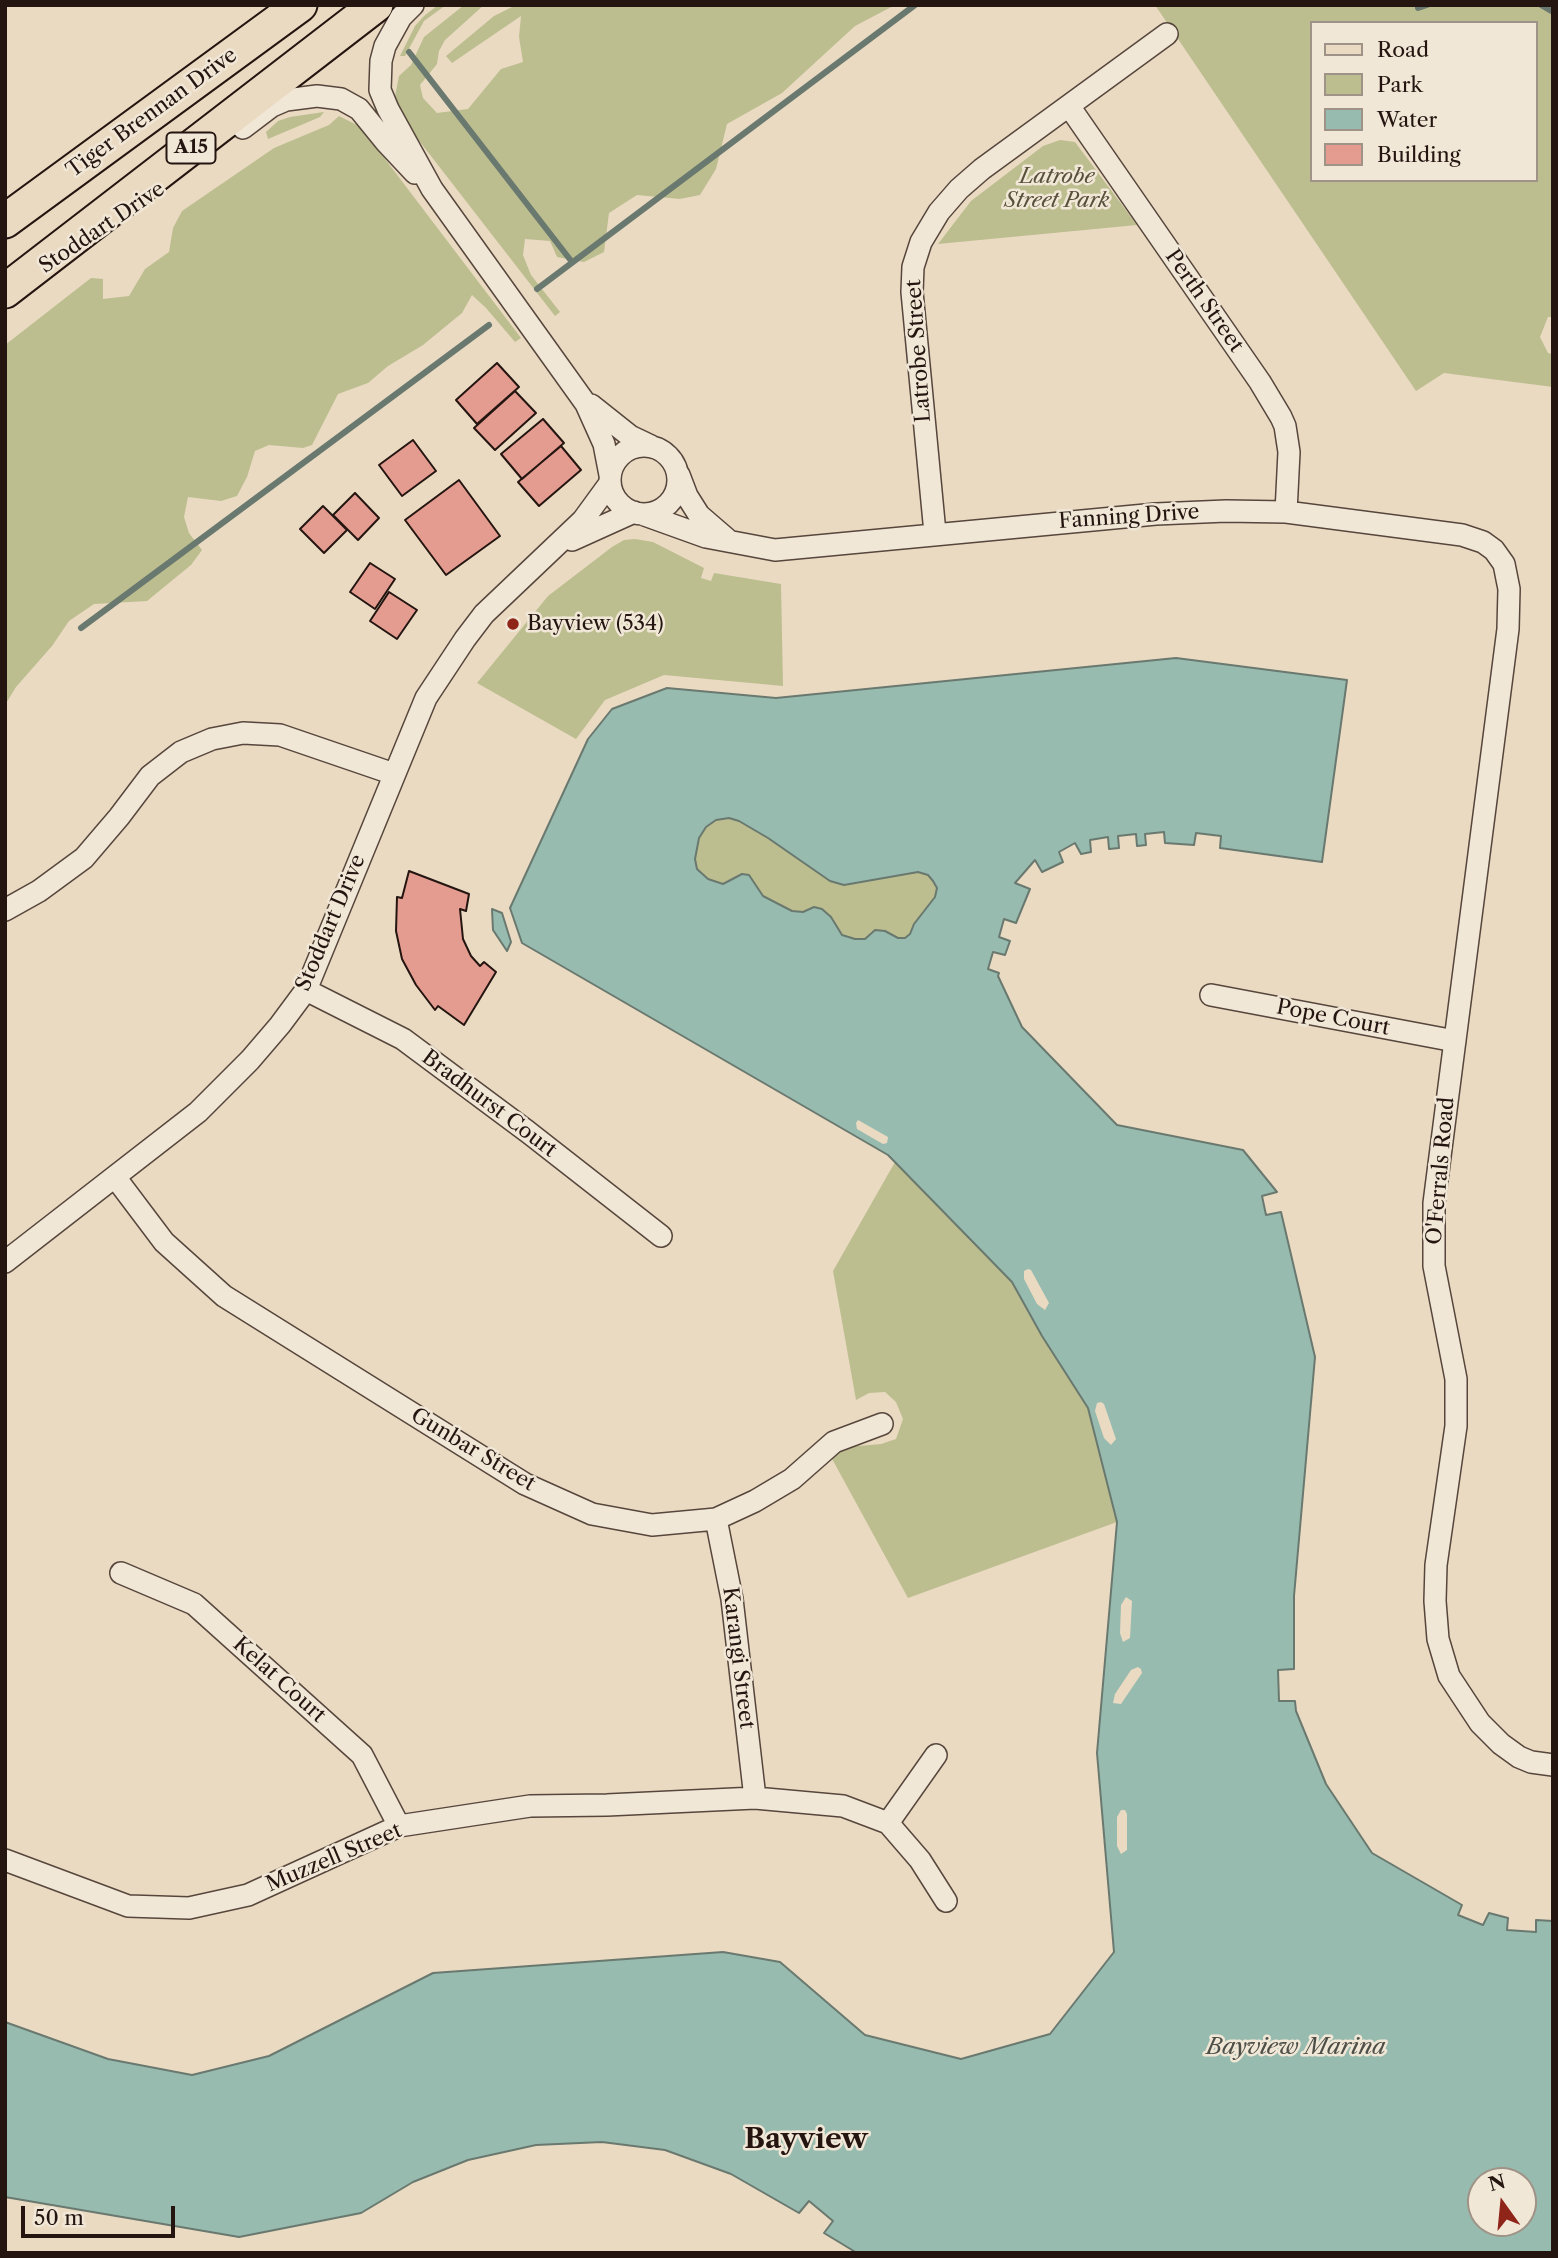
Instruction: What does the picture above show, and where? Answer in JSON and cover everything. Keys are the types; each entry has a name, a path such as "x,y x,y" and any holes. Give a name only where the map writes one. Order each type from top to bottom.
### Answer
{"main road":[{"name":"Tiger Brennan Drive","path":"5,221 300,5"},
{"name":"A15","path":"5,291 376,5"}],"street":[{"name":"Stoddart Drive","path":"5,1262 198,1112 250,1060 306,990 426,698 465,639 507,590 583,520 610,479 606,450 595,422 571,382 432,189 398,129 380,90 381,61 385,46 401,16 413,5"},
{"name":"Latrobe Street","path":"935,533 912,292 913,267 929,227 959,189 982,169 1167,34"},
{"name":"Stoddart Drive","path":"5,291 132,212 272,106 298,96 341,99 359,109 391,148 432,189"},
{"name":"Perth Street","path":"1069,106 1260,382 1281,417 1289,452 1286,512"},
{"name":"Stoddart Drive","path":"571,382 606,419 630,436 651,446"},
{"path":"639,446 651,446 666,454 677,469 678,486 670,502 656,512 638,513 626,510 616,501 610,479 614,462 622,453 639,446"},
{"name":"Fanning Drive","path":"677,469 687,496 699,515 719,534 743,545"},
{"name":"Fanning Drive","path":"638,513 695,534 761,549 792,549 935,533 1188,512 1286,512 1462,535 1483,542 1494,550 1504,564"},
{"name":"Stoddart Drive","path":"549,554 587,532 638,513"},
{"name":"O'Ferrals Road","path":"1504,564 1509,589 1508,629 1433,1231 1434,1266 1457,1379 1456,1426 1436,1565 1435,1601 1438,1639 1449,1676 1480,1723 1519,1757 1531,1762 1553,1765"},
{"path":"5,910 39,891 84,858 150,776 181,752 212,739 243,733 280,735 394,774"},
{"name":"Bradhurst Court","path":"306,990 403,1039 528,1132 660,1236"},
{"name":"Pope Court","path":"1211,995 1455,1041"},
{"name":"Gunbar Street","path":"115,1177 164,1242 225,1296 525,1484 592,1514 652,1525 716,1519 755,1501 792,1479 834,1442 882,1424"},
{"name":"Karangi Street","path":"716,1519 732,1599 755,1798"},
{"name":"Kelat Court","path":"121,1573 194,1604 362,1755 399,1826"},
{"path":"936,1755 888,1823 920,1860 946,1901"},
{"name":"Muzzell Street","path":"5,1860 128,1906 189,1908 248,1895 399,1826 530,1806 755,1798 843,1806 888,1823"}],"green space":[{"path":"438,5 446,5 424,21 405,56 400,56 415,26"},
{"path":"464,5 484,5 445,40 439,51 437,64 420,85 423,98 437,113 468,109 501,69 523,62 519,37 521,16 452,63 446,56 494,16 516,5 895,5 855,26 782,93 727,124 716,169 700,195 680,199 637,195 609,213 604,252 584,262 557,257 550,241 525,239 523,255 531,275 560,312 555,316 417,138 401,113 395,96 399,76 411,65 424,37"},
{"path":"1155,5 1553,5 1553,317 1548,317 1540,337 1548,353 1553,354 1553,387 1444,373 1416,391"},
{"path":"324,112 320,117 268,139 266,132 278,121"},
{"path":"339,116 363,130 521,338 515,342 472,295 462,313 423,345 388,366 368,383 338,394 312,445 303,448 269,445 255,451 247,477 237,496 221,501 188,497 184,517 189,533 202,550 191,565 147,601 94,604 69,621 52,646 16,687 5,705 5,345 91,278 103,279 103,299 129,296 145,269 169,252 173,228 182,211 274,148 329,125"},
{"name":"Latrobe Street Park","path":"1060,140 1075,142 1137,225 938,244 971,201 1043,146"},
{"path":"624,540 653,542 704,568 701,578 711,581 714,573 781,584 783,686 664,675 605,700 576,739 477,683 548,596 612,547"},
{"path":"729,818 768,838 830,881 844,885 918,872 928,875 933,881 937,888 935,897 905,938 898,938 885,931 872,931 865,939 842,936 831,917 814,908 803,912 792,911 763,896 742,874 723,884 708,879 697,869 695,859 699,838 706,827 717,820"},
{"path":"895,1162 1012,1282 1042,1336 1088,1408 1117,1522 908,1598 831,1457 847,1447 881,1444 896,1439 903,1419 896,1402 885,1392 869,1393 856,1400 833,1271"}],"water":[{"name":"Bayview Marina","path":"1176,658 1347,680 1322,862 1220,848 1221,836 1196,833 1194,845 1165,843 1164,832 1145,834 1146,845 1137,846 1136,834 1118,836 1119,848 1109,849 1108,837 1090,840 1091,852 1081,854 1075,843 1059,852 1063,862 1042,872 1035,860 1015,883 1030,889 1016,923 1004,919 999,937 1010,941 1005,955 993,952 988,969 999,973 1022,1027 1117,1125 1243,1150 1277,1192 1262,1196 1266,1215 1281,1212 1315,1357 1294,1596 1294,1669 1278,1670 1279,1701 1295,1701 1296,1711 1326,1784 1372,1853 1462,1905 1458,1915 1483,1925 1489,1913 1508,1918 1507,1930 1536,1932 1536,1920 1553,1921 1553,2253 857,2253 824,2233 833,2221 809,2201 799,2213 731,2174 665,2150 602,2142 536,2145 468,2160 413,2182 361,2213 239,2237 5,2197 5,2022 108,2059 192,2075 269,2056 433,1973 723,1952 780,1962 865,2035 961,2059 1050,2034 1114,1952 1097,1753 1117,1522 1088,1408 1042,1336 1012,1282 888,1155 522,943 510,908 588,739 612,709 667,688 776,698","holes":["729,818 739,821 830,881 844,885 918,872 928,875 933,881 937,888 935,897 905,938 875,930 865,939 842,935 831,917 822,909 814,907 803,912 792,911 763,896 749,875 742,874 723,884 708,879 697,869 695,859 699,838 706,827 716,820"]},
{"path":"492,909 502,913 511,942 507,951 493,930"}],"pier":[{"path":"858,1120 888,1137 887,1143 883,1144 857,1129"},
{"path":"1028,1269 1049,1303 1045,1310 1037,1304 1024,1279 1024,1271"},
{"path":"1101,1402 1116,1439 1111,1445 1104,1438 1095,1411 1097,1403"},
{"path":"1126,1597 1132,1601 1130,1638 1123,1642 1120,1633 1121,1605"},
{"path":"1138,1667 1142,1673 1121,1704 1113,1703 1115,1694 1131,1670"},
{"path":"1121,1810 1125,1810 1127,1814 1127,1850 1121,1854 1117,1846 1117,1817"}],"building":[{"path":"497,363 519,387 477,424 456,400"},
{"path":"515,391 536,413 495,450 474,428"},
{"path":"543,419 564,443 522,479 501,454"},
{"path":"413,440 436,471 402,496 379,465"},
{"path":"561,446 581,470 539,506 518,482"},
{"path":"459,480 500,536 446,575 405,520"},
{"path":"355,493 379,518 358,540 333,515"},
{"path":"323,506 347,530 324,553 300,529"},
{"path":"370,563 395,579 375,609 350,592"},
{"path":"389,592 417,610 397,639 370,621"},
{"path":"409,871 469,894 466,911 460,909 463,939 471,956 480,966 484,962 496,972 464,1025 438,1006 435,1010 416,985 402,959 396,931 397,897 402,898"}],"waterway":[{"path":"537,289 915,5"},
{"path":"1418,8 1427,5"},
{"path":"1541,5 1553,12"},
{"path":"409,52 572,262"},
{"path":"81,628 489,325"}],"place":[{"name":"Bayview (534)","path":"513,624"}],"district":[{"name":"Bayview","path":"806,2140"}]}
